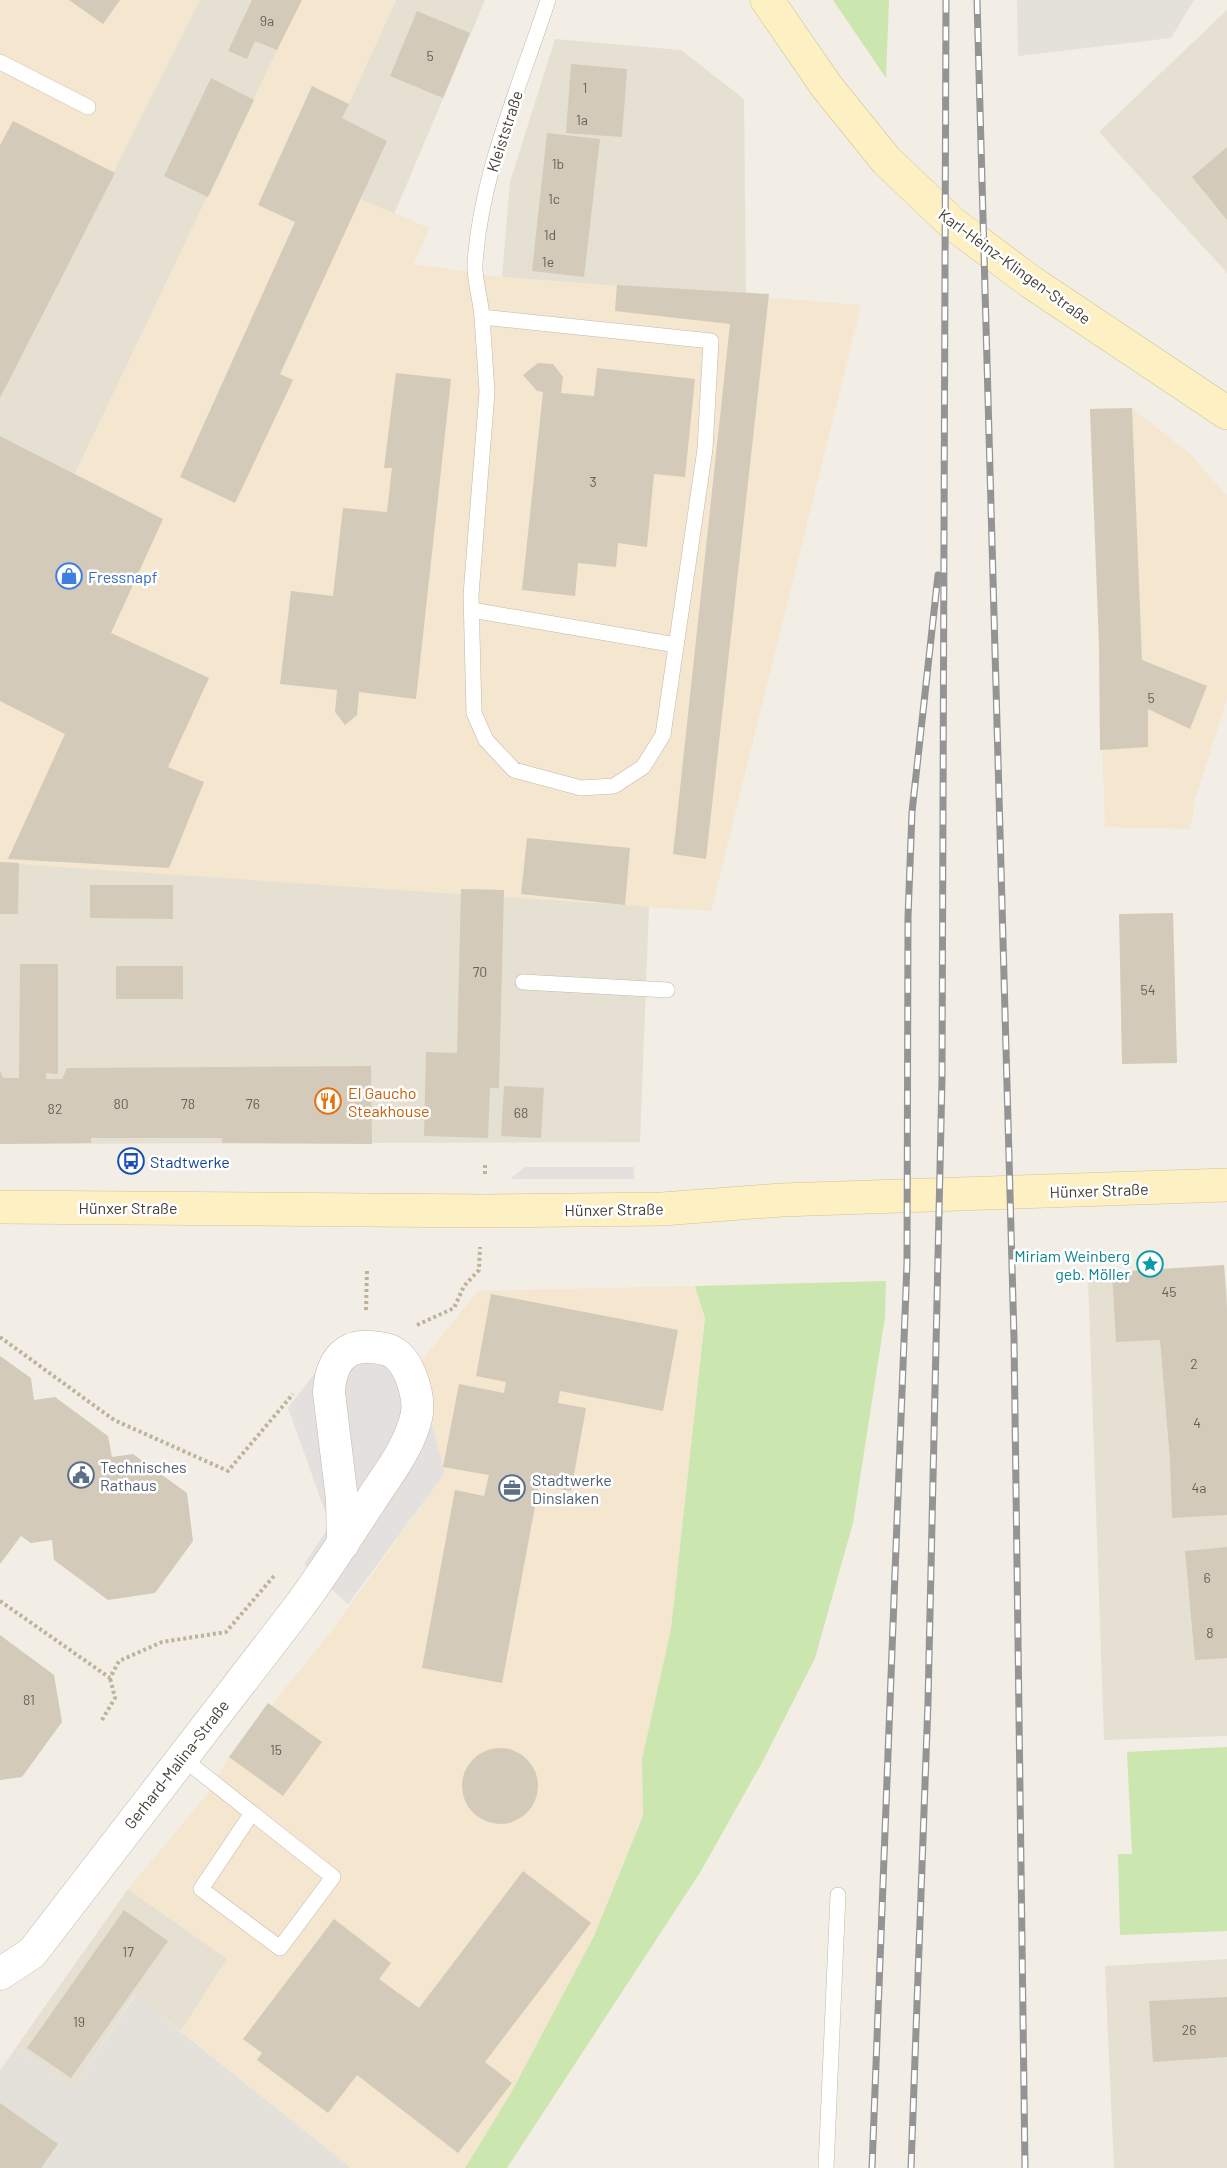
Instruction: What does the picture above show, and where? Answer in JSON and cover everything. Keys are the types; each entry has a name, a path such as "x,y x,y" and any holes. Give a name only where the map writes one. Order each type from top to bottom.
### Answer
{"main road":[{"name":"Karl-Heinz-Klingen-Straße","path":"767,0 827,87 886,160 952,223 1030,282 1227,413"},
{"name":"Hünxer Straße","path":"0,1207 483,1211 662,1209 782,1200 1227,1185"}],"street":[{"path":"343,1544 342,1499 329,1393 330,1380 335,1364 346,1351 375,1347"},
{"name":"Gerhard-Malina-Straße","path":"0,1974 32,1953 322,1574 405,1448 417,1416 417,1398 410,1375 397,1355 375,1347"}],"lane":[{"name":"Kleiststraße","path":"482,317 711,341 705,449 663,735 643,767 614,786 581,788 514,770 486,740 474,713 471,610 487,392 482,317 475,265 486,187 548,0"},
{"path":"0,62 88,107"},
{"path":"471,610 676,645"},
{"path":"522,982 667,990"},
{"path":"181,1757 252,1813 333,1877 280,1948 201,1889 252,1813"},
{"path":"826,2168 838,1895"}],"path":[{"path":"367,1269 375,1347 423,1320 454,1308 464,1286 479,1270"},
{"path":"0,1337 114,1420 228,1471 296,1391 330,1380"},
{"path":"110,1678 119,1661 162,1642 226,1632 273,1576 322,1574"},
{"path":"0,1601 110,1678 115,1698 102,1720"}],"shaded area":[{"path":"0,0 200,0 0,398"},
{"path":"198,0 301,0 75,474 0,436 0,398"},
{"path":"301,0 396,0 314,179 429,228 414,264 502,277 861,305 711,911 0,863 0,436 75,474"},
{"path":"396,0 485,0 394,214 314,180"},
{"path":"1017,0 1194,0 1171,38 1018,56"},
{"path":"1227,10 1227,273 1099,132"},
{"path":"555,39 681,50 744,99 746,296 502,277 510,182"},
{"path":"1132,408 1190,454 1227,496 1227,699 1195,799 1190,829 1105,827 1090,409"},
{"path":"0,861 649,906 640,1142 0,1144"},
{"path":"525,1167 634,1167 634,1179 510,1179"},
{"path":"1224,1265 1227,1295 1227,1736 1104,1740 1088,1276"},
{"path":"695,1286 705,1318 671,1629 642,1759 643,1816 594,1936 511,2093 465,2168 351,2168 181,2031 227,1959 128,1889 209,1792 229,1757 327,1637 445,1473 416,1368 478,1291"},
{"path":"345,1334 391,1336 416,1368 445,1473 348,1604 304,1564 330,1525 288,1408"},
{"path":"128,1889 227,1959 181,2031 134,1995 73,2087 17,2046"},
{"path":"1227,1959 1227,2168 1114,2168 1105,1966"},
{"path":"135,1995 351,2168 0,2168 0,2070 17,2046 73,2087"}],"green space":[{"path":"833,0 889,0 886,78"},
{"path":"886,1281 885,1317 853,1523 815,1658 764,1759 701,1871 507,2168 465,2168 511,2093 594,1936 643,1816 642,1759 671,1629 705,1318 695,1286"},
{"path":"1227,1747 1227,1931 1120,1935 1118,1854 1132,1854 1127,1752"}],"building":[{"path":"69,0 120,0 103,24"},
{"path":"252,0 302,0 277,50 255,41 247,59 228,51"},
{"path":"417,11 470,33 443,98 390,76"},
{"path":"571,64 627,69 622,137 566,133"},
{"path":"211,78 254,100 208,197 164,176"},
{"path":"312,86 349,104 342,118 387,141 280,374 293,380 235,503 180,477 295,222 258,205"},
{"path":"13,121 115,173 0,398 0,145"},
{"path":"547,133 600,139 584,277 532,271"},
{"path":"1227,147 1227,220 1192,177"},
{"path":"617,285 769,294 706,859 673,854 730,324 615,311"},
{"path":"538,363 553,364 563,377 561,393 594,396 597,368 695,379 685,477 654,474 647,547 618,543 616,567 578,563 575,596 522,590 543,392 537,391 523,375"},
{"path":"396,373 451,379 416,699 359,692 357,715 345,725 335,712 337,690 280,684 291,591 333,596 343,508 387,512 392,468 384,468"},
{"path":"1132,408 1142,660 1207,686 1190,729 1148,709 1148,747 1100,750 1099,643 1090,409"},
{"path":"0,436 163,519 111,633 209,678 168,767 204,782 169,868 8,859 65,734 0,701"},
{"path":"527,838 630,848 625,905 521,894"},
{"path":"0,862 19,863 18,914 0,914"},
{"path":"90,885 173,885 173,919 90,918"},
{"path":"461,889 504,890 499,1088 490,1088 488,1138 424,1136 426,1052 457,1053"},
{"path":"1173,913 1177,1063 1122,1064 1119,914"},
{"path":"20,964 58,964 58,1074 46,1073 46,1079 62,1079 67,1068 371,1066 372,1144 222,1143 222,1138 91,1138 91,1143 0,1144 0,1071 3,1078 19,1078"},
{"path":"116,966 183,966 183,999 116,999"},
{"path":"504,1086 544,1088 541,1138 501,1136"},
{"path":"1224,1265 1227,1309 1227,1515 1172,1518 1170,1460 1160,1340 1116,1342 1112,1272"},
{"name":"Stadtwerke Dinslaken","path":"491,1294 678,1330 663,1411 560,1391 558,1403 586,1408 571,1491 539,1485 502,1683 422,1668 455,1490 484,1496 489,1475 443,1467 459,1384 504,1393 506,1382 476,1376"},
{"name":"Technisches Rathaus","path":"0,1356 31,1378 34,1400 55,1397 108,1436 112,1457 133,1454 187,1493 193,1541 155,1593 108,1600 54,1560 52,1540 31,1543 21,1536 0,1564"},
{"path":"1227,1547 1227,1658 1195,1660 1185,1551"},
{"path":"0,1635 54,1675 62,1722 22,1777 0,1780"},
{"path":"268,1703 322,1742 283,1796 229,1757"},
{"path":"508,1748 521,1754 532,1765 538,1778 536,1801 521,1818 508,1824 492,1824 479,1818 464,1801 462,1778 468,1765 485,1750"},
{"path":"523,1871 591,1923 485,2062 512,2083 458,2153 357,2075 328,2113 257,2060 262,2053 243,2039 334,1919 391,1963 379,1979 419,2008"},
{"path":"124,1910 168,1941 71,2078 27,2048"},
{"path":"1227,1997 1227,2057 1153,2062 1149,2001"},
{"path":"0,2103 58,2144 41,2168 0,2168"}],"railway":[{"path":"911,2168 928,1702 942,1079 946,0"},
{"path":"977,0 1014,1338 1025,2168"},
{"path":"872,2168 907,1263 908,917 912,812 938,575"}],"place":[{"name":"Fressnapf","path":"69,576"},
{"name":"El Gaucho Steakhouse","path":"328,1101"},
{"name":"Stadtwerke","path":"131,1161"},
{"name":"Miriam Weinberg geb. Möller","path":"1150,1264"},
{"name":"Technisches Rathaus","path":"81,1475"},
{"name":"Stadtwerke Dinslaken","path":"512,1488"}]}
